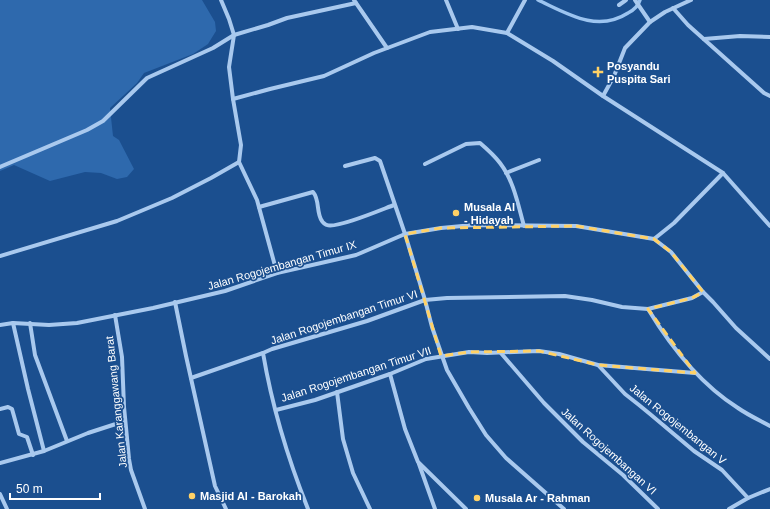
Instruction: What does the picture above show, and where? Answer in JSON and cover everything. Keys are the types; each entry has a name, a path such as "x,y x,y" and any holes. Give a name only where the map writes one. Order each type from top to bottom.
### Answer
{"street":[{"path":"221,0 234,35 229,67 240,145 239,162 257,200 277,274"},
{"path":"446,0 458,29"},
{"path":"619,5 626,0"},
{"path":"635,0 642,8 650,22"},
{"path":"603,96 614,76 625,48 650,22 673,8 691,0"},
{"path":"0,167 87,130 103,121 147,78 213,48 234,35 287,18 355,2 387,48"},
{"path":"507,33 524,2"},
{"path":"673,8 688,25 764,93 770,96"},
{"path":"233,99 324,76 387,48 430,32 472,27 507,33 553,61 603,96 723,174 770,226"},
{"path":"704,39 740,36 770,37"},
{"path":"425,164 466,144 480,143 495,157 511,181 524,226"},
{"path":"345,166 375,158 378,159 382,165 394,205 405,234 441,356 447,370 468,408 486,435 511,463 564,509"},
{"path":"506,173 539,160"},
{"path":"0,256 117,221 172,198 239,162"},
{"path":"723,174 674,223 654,239 671,252 703,292 736,328 770,359"},
{"path":"259,207 312,192 316,195 321,220 326,225 331,226 345,223 394,205"},
{"name":"Jalan Rogojembangan Timur IX","path":"176,302 225,291 277,274 356,254 405,234 441,228 473,225 576,226 654,239"},
{"name":"Jalan Rogojembangan Timur VI","path":"308,509 292,470 262,353 367,321 425,300 448,298 565,296 622,307 648,309 692,298 703,292"},
{"path":"0,325 14,322 49,325 77,323 176,302 215,486 226,509"},
{"path":"648,309 658,325 695,373 706,384 737,408 770,426"},
{"name":"Jalan Karanggawang Barat","path":"115,315 122,357 125,421 131,470 145,509"},
{"path":"14,322 28,389 44,451"},
{"path":"30,323 36,355 67,441"},
{"name":"Jalan Rogojembangan Timur VII","path":"276,410 315,400 390,374 426,359 469,352 539,351 559,354 598,364 695,373"},
{"name":"Jalan Rogojembangan VI","path":"500,352 544,403 582,442 623,475 658,509"},
{"path":"191,378 262,353"},
{"name":"Jalan Rogojembangan V","path":"598,364 638,406 650,414 694,451 722,470 748,498"},
{"path":"390,374 405,429 435,509"},
{"path":"337,392 343,439 353,473 370,509"},
{"path":"0,409 8,407 12,409 19,434 28,438 33,455"},
{"path":"0,464 33,455 88,433 125,421"},
{"path":"418,462 466,509"},
{"path":"729,509 748,498 770,489"},
{"path":"0,494 7,509"}],"highlighted area":[{"path":"576,226 654,239 671,252 703,292 692,298 648,309 695,373 598,365 539,351 469,352 441,356 405,234 441,228"}],"shaded area":[{"path":"0,0 202,0 215,22 216,31 208,44 193,54 144,73 137,83 110,108 113,136 119,140 134,169 127,177 117,179 101,173 85,172 50,181 14,165 0,171"}],"waterway":[{"path":"538,0 571,15 593,21 616,19 632,11 640,0"}],"place":[{"name":"Posyandu Puspita Sari","path":"598,72"},
{"name":"Musala Al - Hidayah","path":"456,213"},
{"name":"Masjid Al - Barokah","path":"192,496"},
{"name":"Musala Ar - Rahman","path":"477,498"}]}
